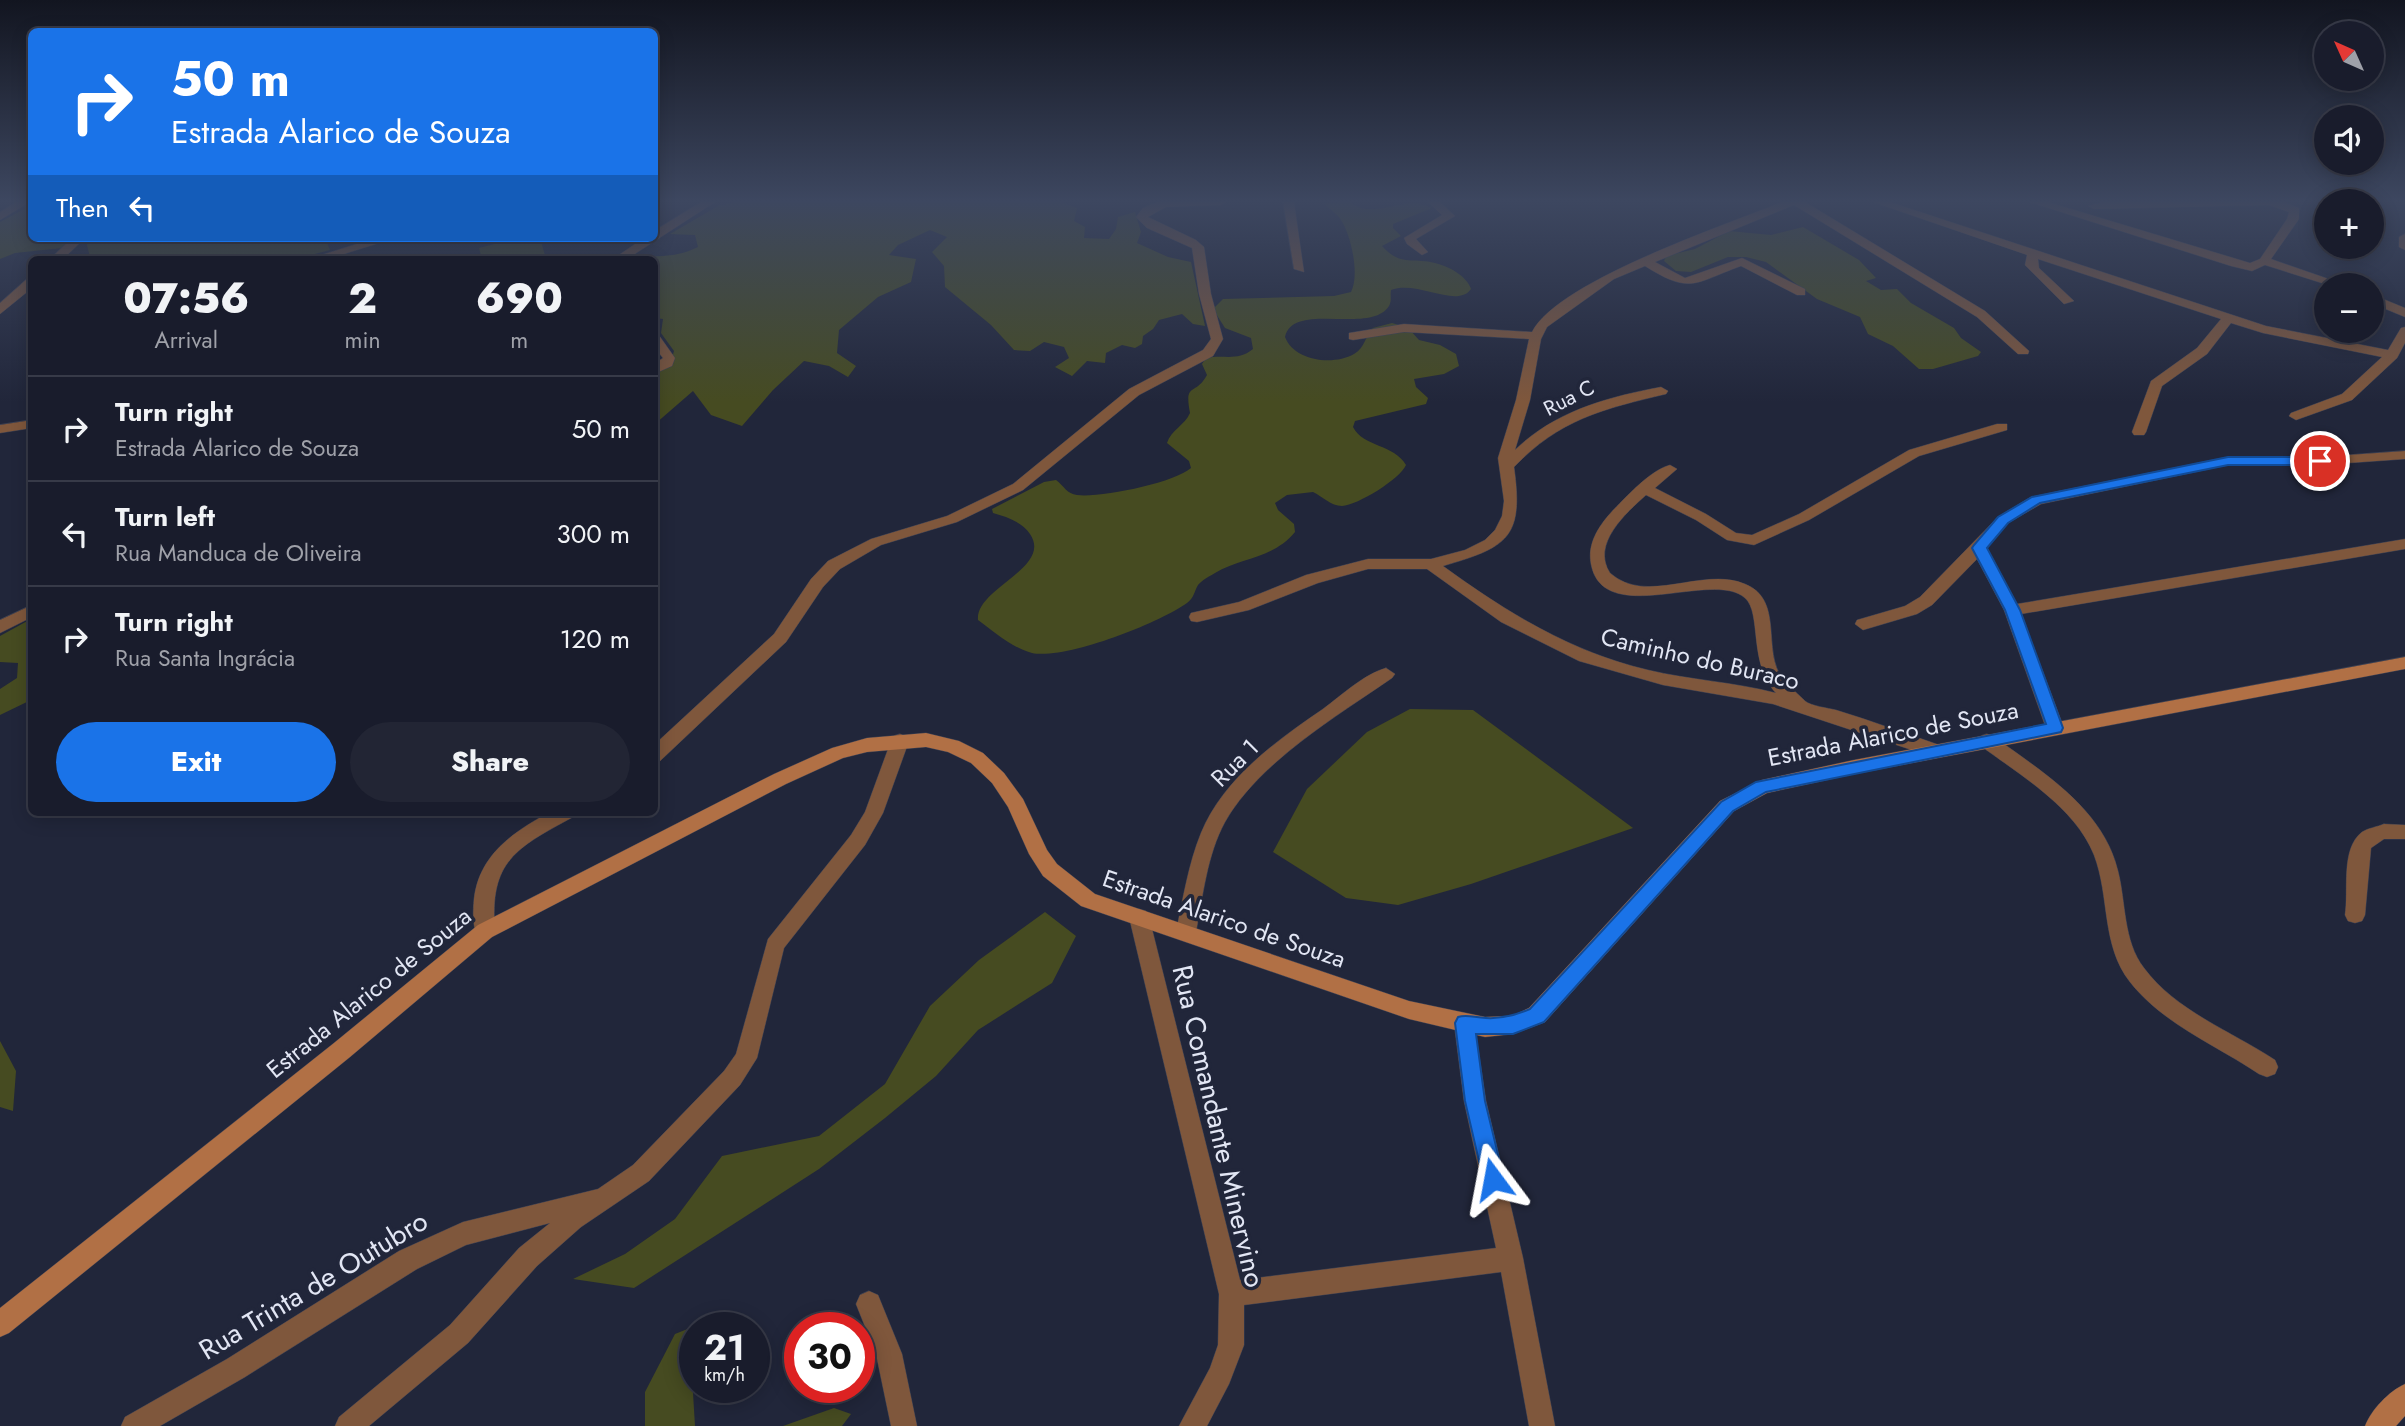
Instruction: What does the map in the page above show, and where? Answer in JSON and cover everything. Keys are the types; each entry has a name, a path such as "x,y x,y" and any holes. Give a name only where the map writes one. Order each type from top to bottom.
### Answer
{"main road":[{"name":"Estrada Alarico de Souza","path":"0,1324 342,1050 485,931 808,765 867,745 900,741 939,743 977,758 998,778 1016,804 1039,854 1051,870 1088,900 1341,988 1485,1027 1513,1025 1537,1016 1727,806 1762,787 1987,741 2405,663"},
{"path":"2378,1426 2405,1397"}],"street":[{"path":"658,752 780,638 817,583 834,565 876,541 952,519 1018,487 1134,392 1208,352 1217,340 1201,269"},
{"path":"1197,617 1243,606 1312,579 1368,564 1431,564 1470,553 1490,543 1502,532 1509,516 1511,500 1505,458 1542,325 1586,291 1610,276 1632,269"},
{"path":"1657,269 1674,279 1686,282 1724,269"},
{"path":"1755,269 1801,292"},
{"path":"1906,269 1981,314 2023,351"},
{"path":"2033,269 2068,301"},
{"path":"2075,269 2285,335 2392,355"},
{"path":"2288,269 2314,277"},
{"path":"0,310 28,285"},
{"path":"2384,304 2405,313"},
{"path":"2139,432 2156,384 2162,377 2202,351 2228,318"},
{"path":"1353,336 1404,328 1537,336"},
{"path":"2296,416 2347,397 2392,355 2405,331"},
{"path":"658,343 669,358 667,363 658,368"},
{"name":"Rua C","path":"1506,467 1541,437 1585,409 1606,401 1661,391"},
{"path":"7,427 28,418"},
{"path":"7,427 28,424"},
{"path":"1645,489 1701,517 1732,537 1754,540 1804,517 1914,453 2002,428"},
{"path":"1863,624 1911,610 1919,605 1979,548 2003,520 2036,499 2143,480 2228,461 2320,461 2405,455"},
{"path":"1670,469 1612,520 1600,540 1597,552 1601,572 1607,579 1633,591 1647,592 1712,583 1728,585 1746,592 1759,603 1767,670 1779,688 1794,699 1835,718"},
{"path":"2012,610 2405,544"},
{"path":"1979,548 2012,610 2055,728"},
{"name":"Caminho do Buraco","path":"1431,564 1499,615 1563,650 1648,676 1772,698 1936,751"},
{"path":"0,627 28,612"},
{"name":"Rua 1","path":"1186,932 1205,848 1218,818 1237,791 1298,737 1386,674"},
{"name":"Rua Trinta de Outubro","path":"348,1426 459,1334 528,1257 573,1219 612,1195 640,1173 732,1078 746,1058 775,945 869,822 900,741"},
{"path":"1987,741 2053,792 2092,831 2104,856 2123,950 2136,974 2158,996 2187,1018 2267,1067"},
{"path":"485,931 481,906 483,888 494,866 520,838 558,816"},
{"path":"2355,915 2360,896 2356,860 2361,844 2371,835 2405,832"},
{"name":"Rua Comandante Minervino","path":"1139,917 1231,1294 1230,1345 1220,1375 1192,1426"},
{"path":"1465,1023 1475,1101 1511,1258 1542,1426"},
{"name":"Rua Trinta de Outubro","path":"134,1426 236,1368 408,1260 463,1234 612,1195"},
{"path":"1231,1294 1511,1258"},
{"path":"869,1304 889,1354 904,1426"}],"green space":[{"path":"658,269 914,269 911,282 878,297 839,330 837,353 856,366 848,377 829,366 804,361 773,390 742,426 711,415 693,391 658,421 658,371 670,364 674,351 661,333 663,319 658,318"},
{"path":"944,269 1192,269 1205,326 1193,324 1182,314 1159,320 1153,329 1143,336 1142,344 1135,348 1122,345 1106,353 1105,363 1087,361 1072,376 1055,367 1069,358 1064,347 1044,342 1030,351 1014,350 991,325 945,287"},
{"path":"1354,269 1450,269 1466,280 1471,289 1456,296 1413,288 1391,290 1390,304 1380,314 1366,318 1302,321 1291,327 1285,337 1290,345 1305,356 1336,360 1358,351 1373,328 1392,323 1410,330 1419,340 1440,345 1456,354 1459,366 1444,374 1414,379 1416,387 1428,398 1426,404 1355,421 1353,427 1358,434 1401,458 1406,465 1396,477 1349,505 1334,504 1313,492 1287,495 1275,503 1278,510 1294,524 1295,532 1277,548 1206,578 1198,585 1193,597 1174,611 1089,646 1047,654 1032,653 1011,644 978,620 980,609 988,598 1023,568 1031,557 1034,546 1030,534 1023,526 993,513 992,509 1044,482 1056,480 1074,494 1088,495 1154,484 1182,474 1191,468 1189,461 1167,443 1190,413 1190,393 1207,375 1202,364 1206,358 1236,357 1253,349 1251,338 1225,328 1213,309 1223,299 1334,296 1351,292"},
{"path":"1673,269 1700,269 1691,272"},
{"path":"1775,269 1867,269 1876,278 1866,281 1881,290 1897,289 1911,303 1954,328 1961,338 1981,352 1978,356 1933,369 1919,369 1893,346 1868,334 1860,317 1817,299"},
{"path":"28,621 28,701 0,715 0,689 17,678 18,663 0,662 0,636"},
{"path":"1410,709 1473,710 1633,828 1471,884 1398,905 1346,898 1273,852 1307,789 1367,732"},
{"path":"1045,912 1076,936 1052,983 978,1030 936,1076 885,1118 819,1169 634,1288 573,1279 625,1254 675,1219 722,1156 819,1136 885,1084 930,1006 979,960"},
{"path":"0,1041 16,1071 13,1111 0,1107"},
{"path":"679,1332 679,1403 694,1403 695,1426 645,1426 645,1392 675,1334"},
{"path":"834,1408 851,1414 842,1426 783,1426"}],"route":[{"path":"1493,1179 1475,1101 1465,1023 1485,1027 1513,1025 1537,1016 1727,806 1762,787 2055,728 2012,610 1979,548 2003,520 2036,499 2154,478 2207,464 2228,461 2320,461"}]}
